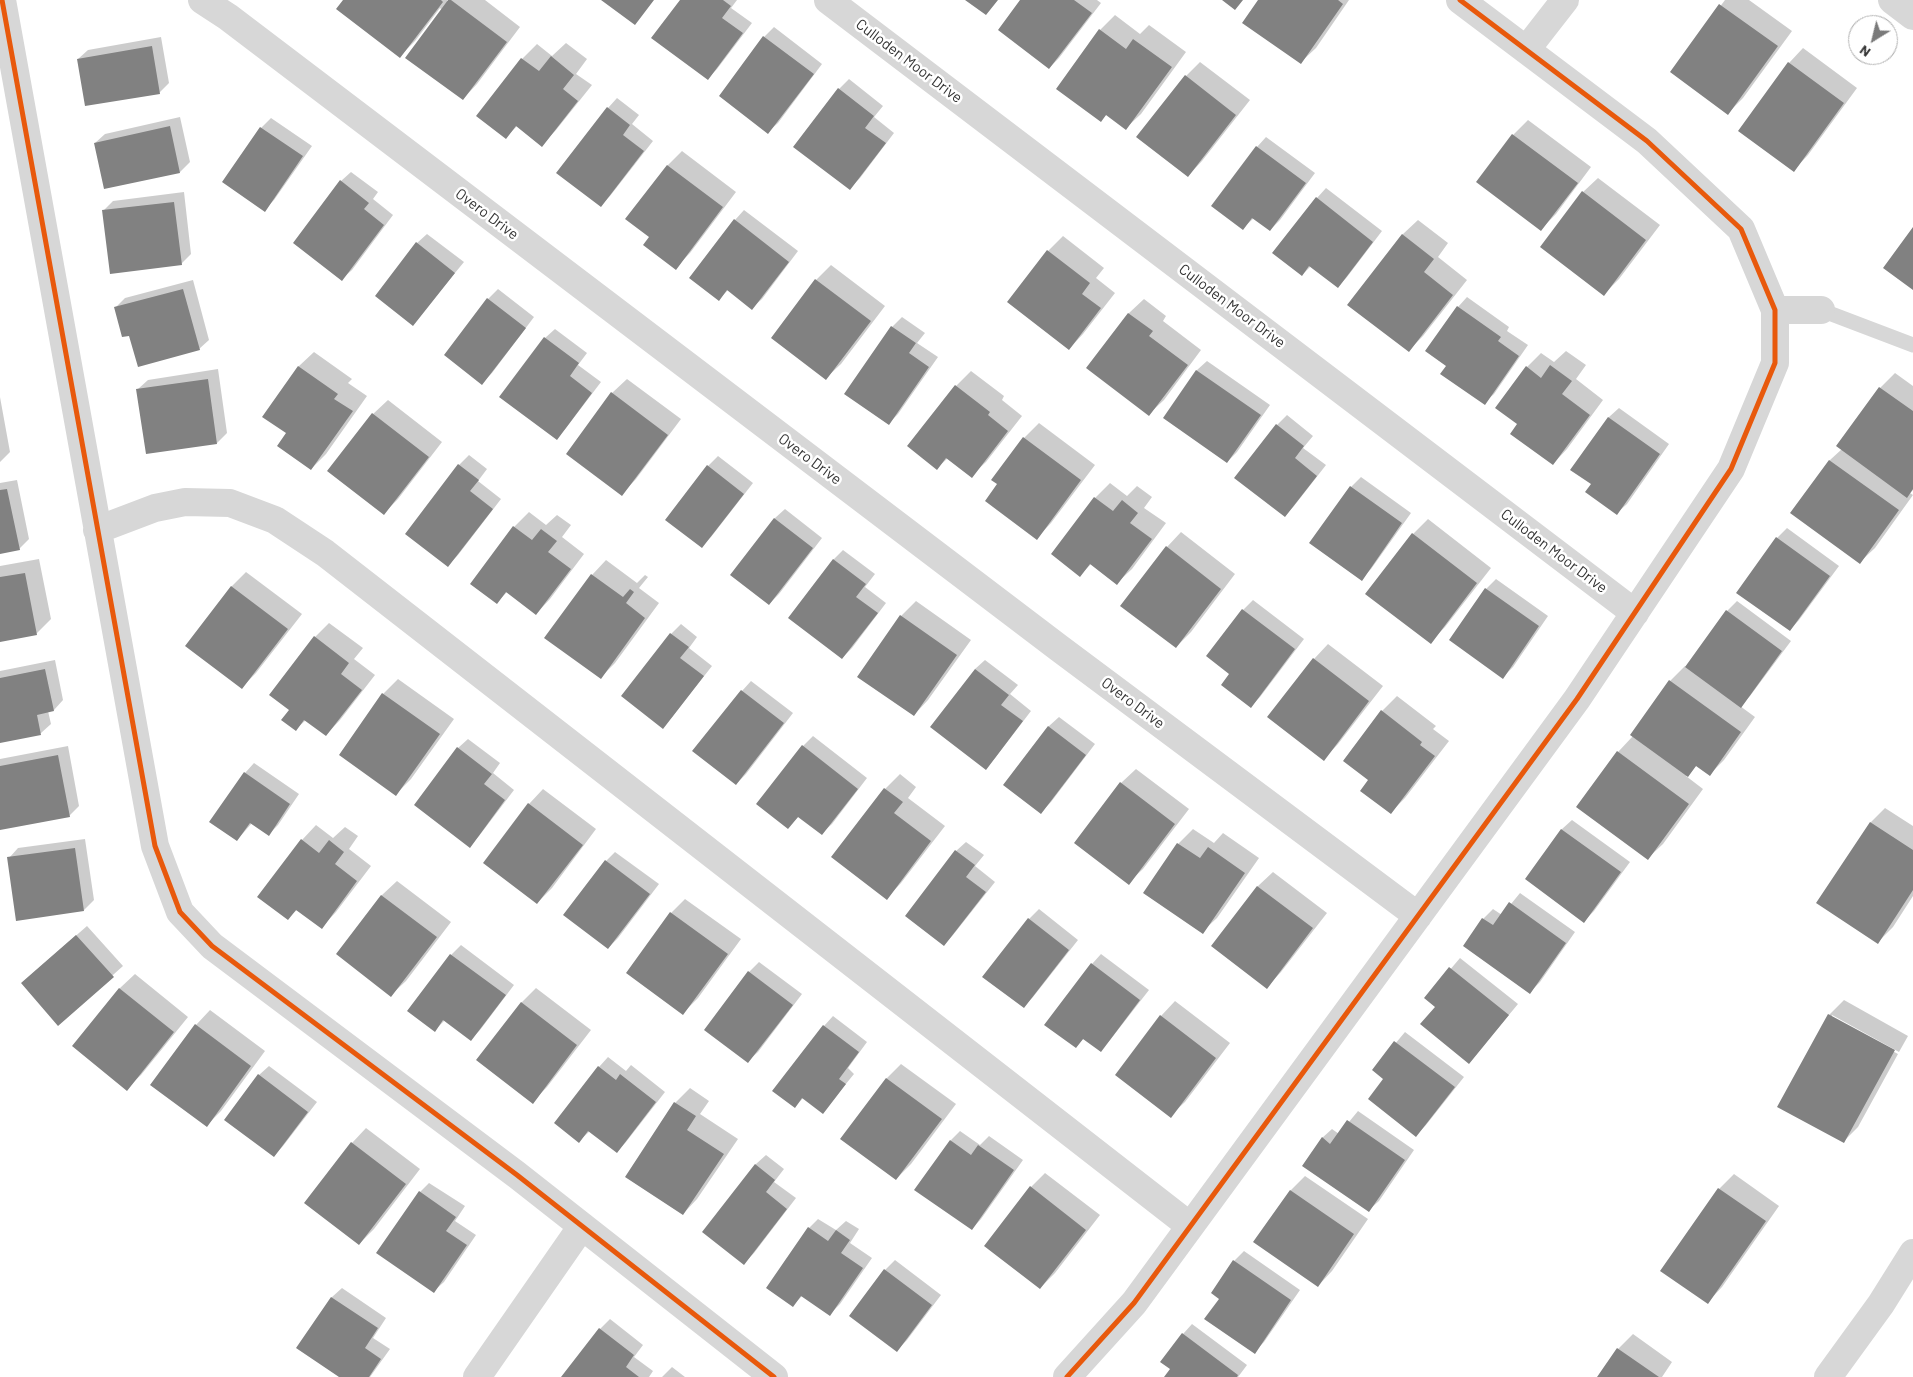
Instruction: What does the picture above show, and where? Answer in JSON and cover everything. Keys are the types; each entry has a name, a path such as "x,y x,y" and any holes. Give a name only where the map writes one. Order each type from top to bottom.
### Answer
{"street":[{"path":"2,0 155,846 180,912 212,946 517,1175 774,1377"},
{"name":"Overo Drive","path":"202,0 236,23 1059,648 1418,916"},
{"name":"Culloden Moor Drive","path":"828,0 1635,613"},
{"path":"1526,50 1565,0"},
{"path":"1892,0 1913,16"},
{"path":"1067,1377 1134,1303 1577,699 1732,468 1775,363 1775,310 1741,229 1647,141 1526,50 1477,5"},
{"path":"1775,310 1821,310"},
{"path":"98,530 155,508 185,502 230,503 275,520 325,553 1190,1226"},
{"path":"477,1377 582,1226"},
{"path":"1828,1377 1881,1304 1913,1253"}],"lane":[{"path":"1821,310 1913,345"}],"building":[{"path":"343,0 441,0 443,2 400,58 336,9"},
{"path":"448,0 451,0 507,42 463,100 405,58"},
{"path":"601,0 654,0 635,25"},
{"path":"680,0 723,0 731,6 722,18 743,33 708,80 651,38"},
{"path":"965,0 998,0 986,15"},
{"path":"1020,0 1074,0 1092,13 1049,69 998,30"},
{"path":"1222,0 1243,0 1235,10"},
{"path":"1258,0 1338,0 1343,4 1301,64 1242,23"},
{"path":"1719,4 1778,46 1728,115 1670,72"},
{"path":"1099,29 1126,49 1133,39 1172,67 1126,130 1106,115 1101,122 1056,89"},
{"path":"763,36 814,74 768,134 719,96"},
{"path":"152,46 160,94 85,106 77,59"},
{"path":"551,56 574,75 563,89 578,101 542,147 516,126 506,139 476,116 521,58 539,71"},
{"path":"1788,62 1844,103 1794,172 1738,131"},
{"path":"1185,75 1236,115 1188,177 1136,137"},
{"path":"838,88 874,116 865,128 886,143 850,190 793,147"},
{"path":"607,107 630,125 623,135 644,151 601,207 556,173"},
{"path":"170,126 180,173 104,189 94,143"},
{"path":"260,127 303,156 265,212 222,182"},
{"path":"1512,134 1578,183 1541,231 1476,182"},
{"path":"1256,146 1306,183 1270,231 1252,218 1243,230 1211,206"},
{"path":"667,165 723,207 676,270 643,245 649,237 625,219"},
{"path":"340,180 369,203 364,209 384,225 342,281 293,243"},
{"path":"1582,191 1646,240 1604,296 1540,247"},
{"path":"1316,197 1373,242 1338,288 1309,266 1302,276 1272,253"},
{"path":"174,202 182,265 110,274 102,210"},
{"path":"734,219 789,262 752,310 727,290 719,301 689,278"},
{"path":"1913,227 1913,290 1883,268"},
{"path":"1402,234 1434,259 1424,272 1453,295 1409,352 1347,305"},
{"path":"416,242 455,273 413,326 375,296"},
{"path":"1047,250 1090,283 1082,294 1101,308 1069,350 1007,302"},
{"path":"815,279 871,321 826,380 771,338"},
{"path":"183,289 200,350 138,367 129,336 122,337 114,307"},
{"path":"487,298 526,328 482,385 444,355"},
{"path":"1457,306 1501,337 1498,341 1519,356 1485,405 1440,374 1446,366 1425,351"},
{"path":"1128,313 1153,331 1149,336 1188,365 1149,416 1086,368"},
{"path":"891,326 916,343 909,353 929,367 889,425 844,394"},
{"path":"544,337 579,363 570,376 592,393 557,440 499,397"},
{"path":"1550,365 1572,381 1562,394 1590,415 1553,465 1510,434 1517,424 1495,408 1526,366 1541,378"},
{"path":"298,366 338,394 334,399 353,411 311,470 277,446 286,433 262,417"},
{"path":"1196,370 1261,415 1227,463 1163,418"},
{"path":"208,379 217,444 146,454 136,389"},
{"path":"955,385 990,412 988,415 1008,431 972,478 946,458 937,470 907,446"},
{"path":"1879,387 1913,411 1913,489 1907,498 1836,446"},
{"path":"611,392 668,435 622,496 566,454"},
{"path":"372,413 429,457 384,515 327,471"},
{"path":"1608,417 1660,454 1617,515 1585,492 1591,484 1570,470"},
{"path":"1276,424 1304,446 1295,458 1317,476 1285,517 1234,478"},
{"path":"1023,437 1081,480 1037,540 985,501 997,484 991,480"},
{"path":"1829,460 1899,510 1860,564 1790,513"},
{"path":"458,464 479,480 470,491 493,509 448,567 405,534"},
{"path":"707,465 744,494 702,548 665,520"},
{"path":"1350,486 1402,523 1362,581 1309,543"},
{"path":"7,489 20,550 0,554 0,490"},
{"path":"1094,497 1113,511 1122,500 1138,513 1130,523 1152,539 1117,585 1090,564 1080,577 1051,554"},
{"path":"774,518 813,548 769,605 730,575"},
{"path":"513,526 532,540 541,529 557,541 548,552 571,569 536,615 506,592 497,604 470,584"},
{"path":"1412,533 1477,583 1431,644 1365,594"},
{"path":"1776,537 1830,576 1790,631 1736,593"},
{"path":"1166,546 1221,589 1176,648 1120,606"},
{"path":"833,559 866,584 856,597 878,613 842,659 788,618"},
{"path":"25,573 37,635 0,642 0,577"},
{"path":"591,574 623,597 630,589 634,592 626,603 645,618 601,679 544,638"},
{"path":"231,586 288,629 242,689 185,646"},
{"path":"1485,588 1539,626 1503,679 1449,640"},
{"path":"1242,609 1295,649 1251,708 1221,685 1229,674 1206,656"},
{"path":"1726,610 1782,651 1741,708 1685,667"},
{"path":"900,615 957,655 914,716 857,677"},
{"path":"670,633 689,647 680,658 704,676 663,729 621,696"},
{"path":"314,636 349,663 341,674 362,690 326,736 304,720 296,731 281,720 289,710 269,695"},
{"path":"1313,658 1369,701 1324,761 1267,717"},
{"path":"45,669 54,711 37,715 41,735 0,743 0,678"},
{"path":"975,669 1009,695 1001,705 1023,721 986,770 930,727"},
{"path":"1669,680 1741,732 1710,776 1696,766 1688,777 1630,735"},
{"path":"741,690 784,723 736,785 692,751"},
{"path":"382,693 440,734 396,796 339,755"},
{"path":"1381,710 1422,742 1420,745 1435,756 1391,814 1360,791 1368,780 1343,761"},
{"path":"1048,726 1086,755 1041,814 1003,785"},
{"path":"802,745 858,789 822,835 798,817 788,829 756,804"},
{"path":"457,747 492,774 484,784 505,800 470,848 414,805"},
{"path":"1617,751 1689,804 1648,860 1576,807"},
{"path":"58,755 70,817 0,830 0,766"},
{"path":"244,772 290,804 269,836 250,823 237,841 209,822"},
{"path":"1120,782 1175,824 1129,885 1074,843"},
{"path":"884,788 903,802 894,813 931,841 887,900 831,857"},
{"path":"528,803 583,845 537,904 483,863"},
{"path":"1870,822 1913,850 1913,890 1878,944 1816,903"},
{"path":"1561,829 1621,872 1584,923 1525,879"},
{"path":"301,839 319,853 329,840 344,852 335,864 357,881 322,929 296,910 288,920 257,897"},
{"path":"1177,843 1200,858 1208,847 1245,873 1203,934 1143,893"},
{"path":"75,848 84,911 16,921 7,857"},
{"path":"955,850 975,865 966,877 986,892 944,946 905,916"},
{"path":"605,860 650,894 608,949 563,915"},
{"path":"1257,886 1313,928 1267,989 1211,946"},
{"path":"381,895 437,937 391,997 336,954"},
{"path":"1509,902 1566,943 1530,994 1463,946 1482,918 1493,925"},
{"path":"670,912 728,954 683,1015 626,973"},
{"path":"1028,918 1069,950 1024,1008 982,977"},
{"path":"76,935 114,977 58,1026 21,983"},
{"path":"450,954 506,995 471,1041 443,1020 435,1032 407,1011"},
{"path":"1091,963 1140,1000 1101,1052 1083,1039 1076,1048 1044,1025"},
{"path":"1449,967 1509,1015 1469,1064 1420,1024 1435,1007 1424,998"},
{"path":"748,971 793,1005 748,1063 704,1030"},
{"path":"119,988 174,1032 127,1091 72,1046"},
{"path":"521,1002 577,1045 533,1104 476,1060"},
{"path":"1828,1014 1895,1050 1844,1143 1777,1107"},
{"path":"1160,1015 1216,1058 1171,1118 1115,1075"},
{"path":"195,1024 251,1066 207,1127 150,1085"},
{"path":"823,1025 859,1052 839,1079 846,1084 823,1114 802,1098 795,1108 772,1091"},
{"path":"1394,1041 1455,1087 1416,1137 1368,1099 1383,1079 1372,1070"},
{"path":"598,1066 616,1080 620,1074 656,1102 617,1153 588,1131 579,1143 554,1123"},
{"path":"258,1074 308,1112 274,1157 224,1120"},
{"path":"886,1078 942,1119 896,1180 840,1139"},
{"path":"674,1102 696,1116 687,1130 724,1154 683,1215 625,1177"},
{"path":"1347,1120 1405,1160 1369,1212 1302,1166 1322,1137 1330,1144"},
{"path":"950,1140 971,1155 978,1145 1014,1170 972,1230 914,1190"},
{"path":"351,1142 406,1184 359,1245 304,1203"},
{"path":"755,1164 775,1180 766,1192 787,1209 744,1265 702,1232"},
{"path":"1030,1186 1086,1230 1040,1289 984,1246"},
{"path":"1718,1188 1766,1221 1708,1304 1660,1271"},
{"path":"1290,1190 1354,1234 1318,1287 1253,1242"},
{"path":"419,1191 456,1217 446,1231 467,1245 434,1293 376,1253"},
{"path":"808,1227 828,1241 836,1230 850,1240 841,1253 863,1268 830,1316 801,1296 793,1307 766,1288"},
{"path":"1233,1260 1291,1300 1255,1354 1204,1319 1219,1299 1211,1293"},
{"path":"884,1269 932,1305 897,1352 849,1316"},
{"path":"331,1297 378,1328 365,1348 381,1359 369,1377 339,1377 296,1348"},
{"path":"599,1328 634,1355 626,1367 639,1377 561,1377"},
{"path":"1182,1333 1238,1375 1237,1377 1164,1377 1170,1369 1160,1362"},
{"path":"1617,1348 1659,1377 1597,1377"}],"cycle path":[{"path":"2,0 155,846 180,912 212,946 517,1175 774,1377"},
{"path":"1067,1377 1134,1303 1577,699 1731,469 1775,363 1775,310 1741,229 1647,141 1460,0"}]}
